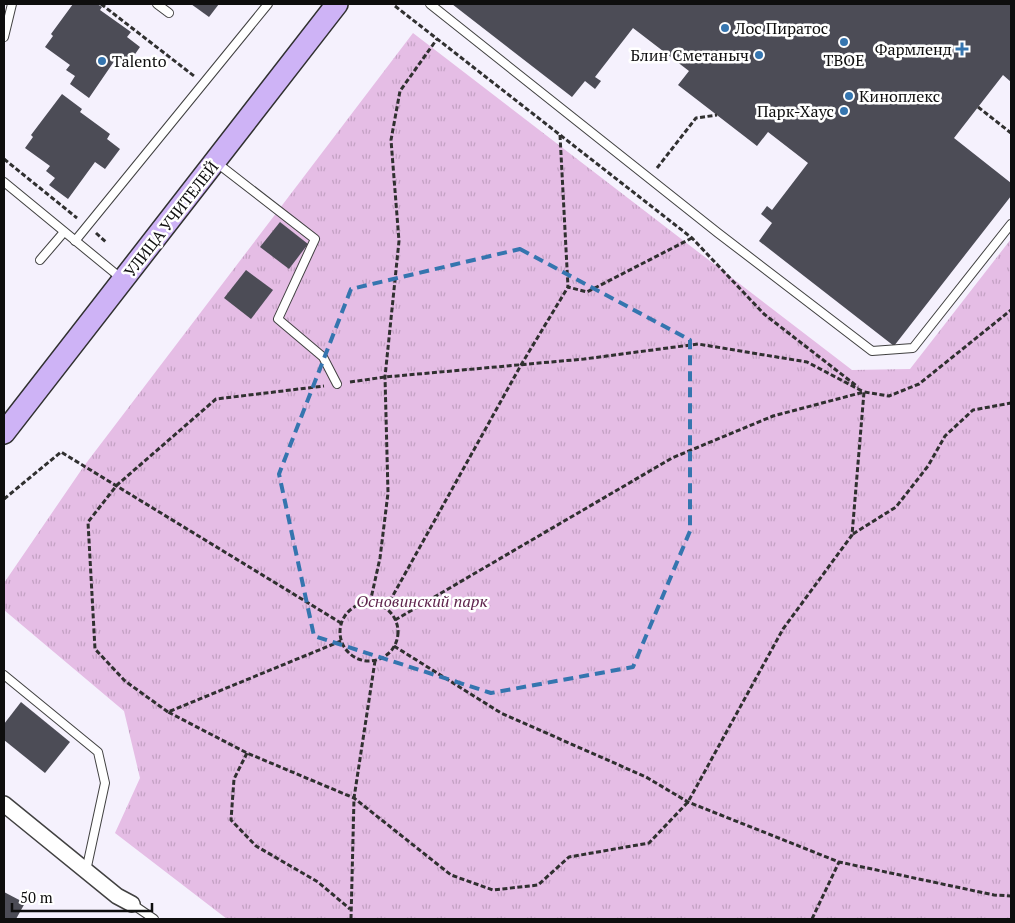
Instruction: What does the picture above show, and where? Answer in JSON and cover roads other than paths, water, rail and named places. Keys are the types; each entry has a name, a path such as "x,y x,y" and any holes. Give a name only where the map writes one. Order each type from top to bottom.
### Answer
{"main road":[{"name":"УЛИЦА УЧИТЕЛЕЙ","path":"4,433 338,4"}],"street":[{"path":"4,804 117,896 132,904"}],"lane":[{"path":"4,38 12,4"},
{"path":"157,4 169,13"},
{"path":"75,240 268,4"},
{"path":"430,4 718,233 872,351 913,348 1011,224"},
{"path":"215,162 316,239 278,319 323,357 337,384"},
{"path":"4,182 123,280"},
{"path":"40,260 64,232"},
{"path":"4,676 98,752 105,783 86,871"},
{"path":"132,904 154,919"}],"place":[{"name":"Лос Пиратос","path":"725,28"},
{"name":"ТВОЕ","path":"844,42"},
{"name":"Фармленд","path":"962,49"},
{"name":"Блин Сметаныч","path":"759,55"},
{"name":"Talento","path":"102,61"},
{"name":"Киноплекс","path":"849,96"},
{"name":"Парк-Хаус","path":"844,111"}],"park label":[{"name":"Основинский парк","path":"422,601"}]}
